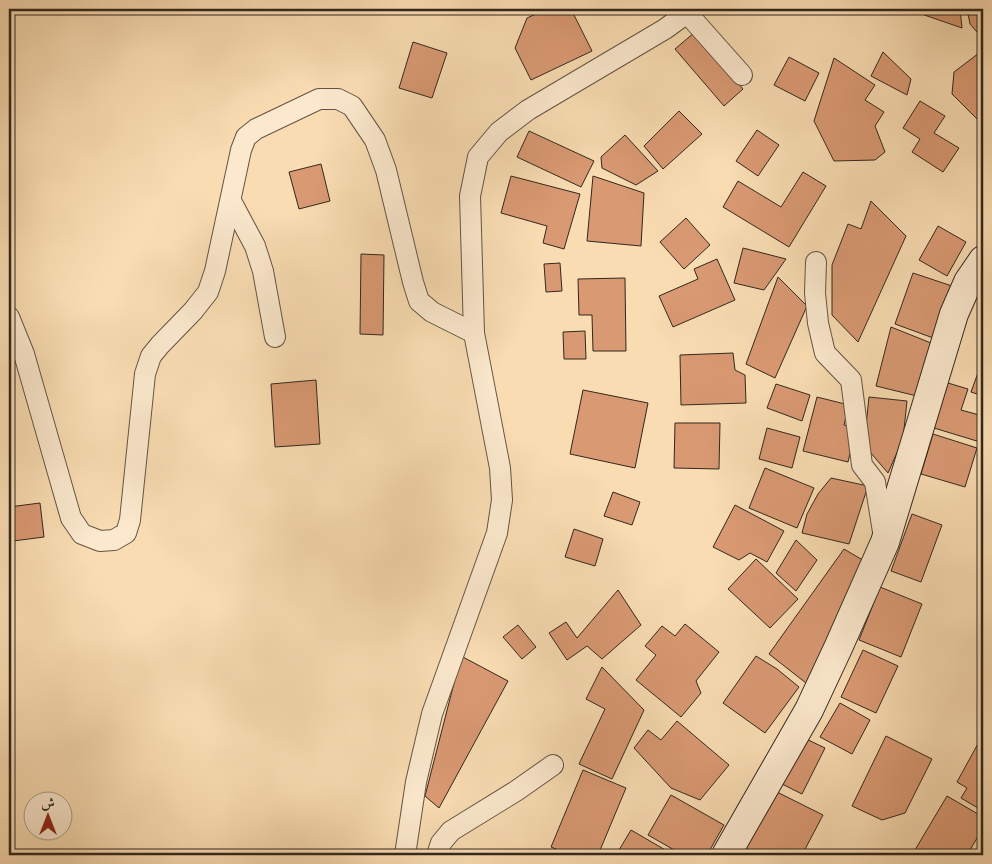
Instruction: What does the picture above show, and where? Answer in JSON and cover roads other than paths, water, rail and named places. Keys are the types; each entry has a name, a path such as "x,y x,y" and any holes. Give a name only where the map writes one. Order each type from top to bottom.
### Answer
{"main road":[{"path":"726,855 809,710 885,542 954,314 968,282 983,260"}],"street":[{"path":"405,855 416,782 432,714 497,533 502,500 500,468 474,333 470,196 478,157 499,132 528,110 665,28 688,11 742,75"},
{"path":"9,317 24,354 72,518 82,534 100,541 114,540 126,533 130,520 145,374 151,356 208,292 215,271 231,201 240,150 246,137 256,129 319,99 338,99 352,106 375,140 386,170 419,301 432,312 474,333"},
{"path":"231,201 256,246 263,271 274,338"},
{"path":"816,262 815,293 818,323 825,353 851,380 862,466 874,482 885,542"},
{"path":"437,855 441,842 451,831 516,791 553,765"}]}
